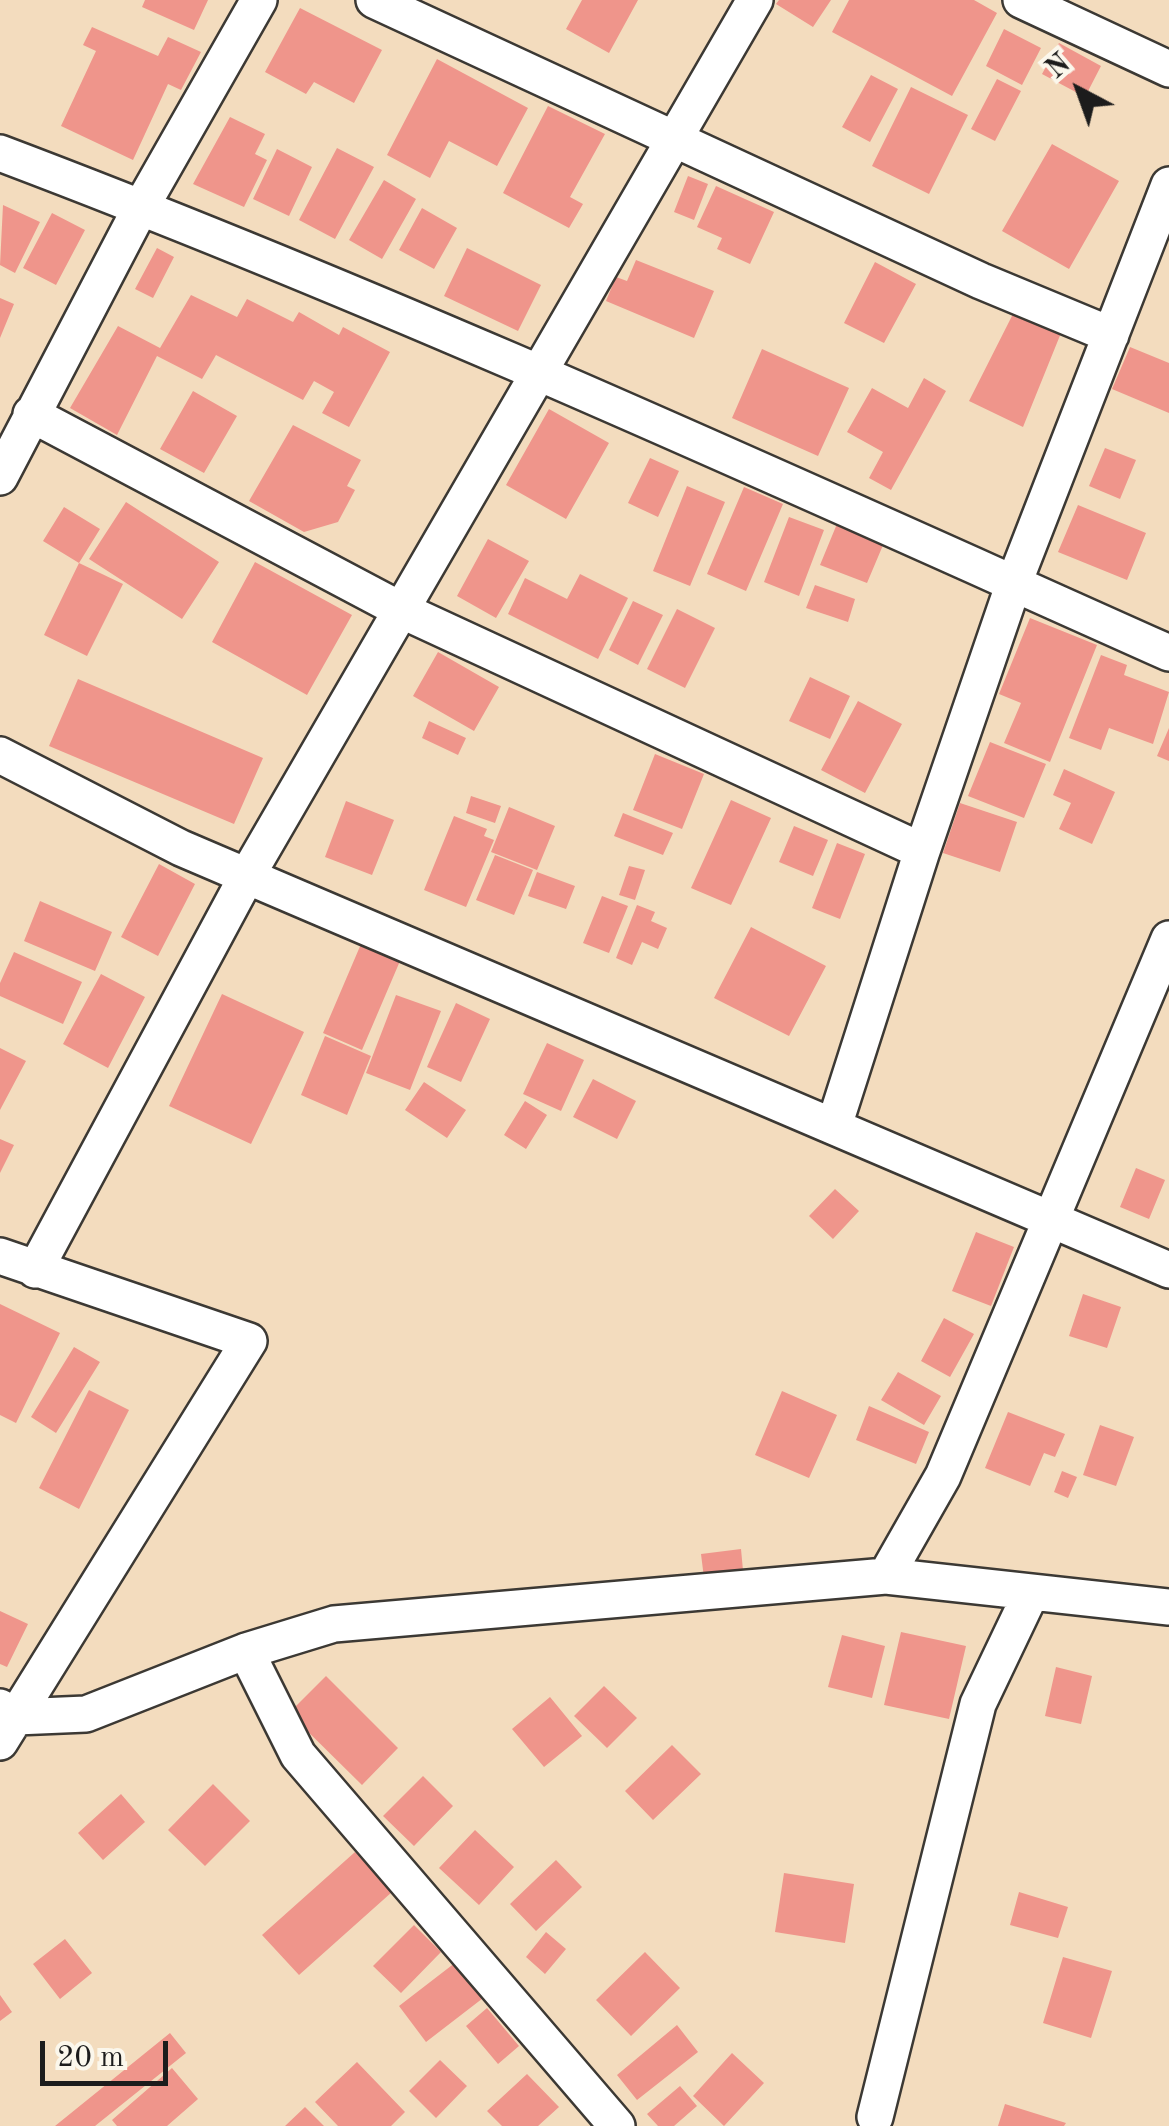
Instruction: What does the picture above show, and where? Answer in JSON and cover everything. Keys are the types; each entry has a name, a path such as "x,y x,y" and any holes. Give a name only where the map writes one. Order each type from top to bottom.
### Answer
{"street":[{"path":"0,478 141,206 258,0"},
{"path":"374,0 981,281 1111,334"},
{"path":"35,1270 248,874 755,0"},
{"path":"1021,0 1169,69"},
{"path":"0,153 141,206 540,372 1169,653"},
{"path":"834,1126 922,851 1014,584 1169,185"},
{"path":"31,414 401,610 922,851"},
{"path":"0,754 180,848 1169,1270"},
{"path":"886,1576 943,1476 1169,938"},
{"path":"0,1256 249,1341 5,1722"},
{"path":"5,1722 86,1714 246,1651 334,1624 886,1576 1169,1607"},
{"path":"875,2117 978,1704 1031,1593"},
{"path":"246,1651 298,1754 617,2126"}],"building":[{"path":"145,0 208,0 194,30 142,7"},
{"path":"582,0 638,0 609,53 566,29"},
{"path":"779,0 831,0 813,27 776,4"},
{"path":"849,0 974,0 997,13 952,96 832,32"},
{"path":"300,8 382,50 354,103 314,82 306,94 265,72"},
{"path":"92,27 158,56 168,37 201,52 181,90 168,84 133,160 61,126 96,51 83,45"},
{"path":"1004,29 1041,48 1022,85 986,66"},
{"path":"1059,43 1101,66 1085,97 1042,74"},
{"path":"437,59 528,108 497,166 449,141 430,178 387,155"},
{"path":"871,75 898,89 870,142 842,127"},
{"path":"997,79 1021,91 995,141 971,129"},
{"path":"911,87 968,115 929,194 872,166"},
{"path":"548,106 605,134 570,197 583,204 569,228 503,193"},
{"path":"230,117 265,134 255,154 267,160 244,207 193,184"},
{"path":"1052,144 1119,181 1069,269 1002,231"},
{"path":"337,148 374,167 335,239 299,220"},
{"path":"277,149 312,167 289,216 253,199"},
{"path":"688,176 708,184 694,220 674,212"},
{"path":"384,180 416,199 382,259 349,240"},
{"path":"716,186 774,212 750,264 717,249 722,238 697,227"},
{"path":"3,205 40,222 15,273 0,265"},
{"path":"422,208 457,228 434,269 399,250"},
{"path":"52,213 85,230 56,285 23,268"},
{"path":"157,248 174,257 153,298 135,289"},
{"path":"467,248 541,285 518,331 444,296"},
{"path":"636,260 714,291 694,338 606,301 616,277 627,281"},
{"path":"875,262 916,284 884,343 844,323"},
{"path":"191,295 237,317 247,299 293,322 299,312 339,335 343,327 390,352 349,427 322,413 334,392 314,381 303,400 216,355 202,379 157,356 117,435 70,408 118,326 160,348"},
{"path":"0,298 14,304 0,338"},
{"path":"1015,310 1061,333 1023,427 969,401"},
{"path":"1130,347 1169,363 1169,413 1112,389"},
{"path":"762,349 849,388 818,456 732,418"},
{"path":"924,378 946,391 891,490 869,478 883,452 847,432 872,388 908,408"},
{"path":"193,391 237,416 204,473 160,449"},
{"path":"549,409 609,443 566,519 506,485"},
{"path":"293,425 361,460 347,486 355,490 338,522 304,532 249,501"},
{"path":"1105,448 1136,460 1120,499 1089,486"},
{"path":"650,458 679,471 658,517 628,503"},
{"path":"687,486 725,502 690,586 653,571"},
{"path":"744,487 783,504 746,591 707,574"},
{"path":"126,502 219,562 182,619 89,559"},
{"path":"1078,505 1146,533 1127,580 1058,552"},
{"path":"64,507 100,529 79,563 43,541"},
{"path":"789,517 824,530 799,596 764,582"},
{"path":"839,519 886,538 867,583 820,565"},
{"path":"488,539 529,561 496,618 457,596"},
{"path":"255,562 352,615 307,695 212,642"},
{"path":"79,563 123,584 87,656 44,635"},
{"path":"580,574 628,598 598,659 508,614 525,578 567,599"},
{"path":"815,585 855,599 848,622 806,608"},
{"path":"633,601 663,615 638,665 609,650"},
{"path":"677,609 715,628 685,688 647,669"},
{"path":"1030,618 1097,645 1050,762 1004,743 1021,703 999,694"},
{"path":"438,652 499,687 474,731 413,696"},
{"path":"1101,655 1127,665 1124,675 1169,692 1153,744 1109,728 1101,750 1069,738"},
{"path":"810,677 850,696 830,739 789,721"},
{"path":"78,679 263,758 234,824 49,746"},
{"path":"858,701 902,724 865,793 821,770"},
{"path":"429,721 466,738 458,755 422,738"},
{"path":"1169,728 1169,761 1157,756"},
{"path":"990,742 1046,764 1024,818 968,796"},
{"path":"655,754 704,774 682,829 633,810"},
{"path":"1064,769 1115,792 1092,844 1059,829 1071,803 1053,795"},
{"path":"471,796 501,806 495,823 466,813"},
{"path":"731,800 771,818 731,905 691,888"},
{"path":"346,801 394,820 372,875 325,857"},
{"path":"960,803 1017,822 1000,872 943,853"},
{"path":"509,807 555,826 537,870 491,852"},
{"path":"623,813 673,833 663,855 614,836"},
{"path":"454,816 487,829 484,836 494,840 466,907 424,890"},
{"path":"794,826 828,840 813,876 779,862"},
{"path":"837,843 865,854 840,919 812,908"},
{"path":"495,855 533,870 514,915 476,900"},
{"path":"159,864 195,884 158,956 121,937"},
{"path":"629,866 645,870 635,900 619,895"},
{"path":"537,872 575,886 566,909 528,896"},
{"path":"602,896 628,906 609,953 583,943"},
{"path":"40,901 112,932 95,971 24,941"},
{"path":"637,905 655,912 651,921 667,928 658,949 642,942 632,965 616,958"},
{"path":"751,927 826,966 789,1036 714,998"},
{"path":"361,944 400,961 362,1050 323,1033"},
{"path":"14,952 82,982 63,1024 0,996 0,983"},
{"path":"101,974 145,997 108,1068 63,1044"},
{"path":"222,994 304,1032 251,1144 169,1106"},
{"path":"396,995 441,1011 410,1090 366,1073"},
{"path":"456,1003 490,1019 461,1082 427,1067"},
{"path":"325,1036 371,1056 347,1115 301,1095"},
{"path":"547,1043 584,1060 561,1111 523,1094"},
{"path":"0,1048 26,1061 0,1110"},
{"path":"593,1079 636,1101 617,1139 573,1117"},
{"path":"424,1082 466,1110 447,1138 405,1110"},
{"path":"525,1101 547,1115 526,1149 504,1135"},
{"path":"0,1139 14,1145 0,1173"},
{"path":"1136,1168 1165,1180 1149,1219 1120,1207"},
{"path":"835,1189 859,1211 833,1239 809,1216"},
{"path":"976,1232 1014,1247 991,1306 952,1291"},
{"path":"1083,1294 1121,1307 1107,1348 1069,1336"},
{"path":"0,1304 60,1333 16,1423 0,1415"},
{"path":"944,1318 974,1334 950,1377 921,1361"},
{"path":"74,1347 100,1362 56,1433 31,1417"},
{"path":"898,1372 941,1396 924,1425 881,1400"},
{"path":"89,1390 129,1410 79,1509 39,1488"},
{"path":"782,1391 837,1415 809,1478 755,1455"},
{"path":"869,1406 929,1432 916,1464 856,1440"},
{"path":"1008,1412 1065,1434 1055,1457 1044,1453 1030,1486 985,1468"},
{"path":"1100,1425 1134,1437 1116,1486 1083,1475"},
{"path":"1062,1471 1077,1477 1068,1498 1054,1492"},
{"path":"741,1549 744,1581 705,1586 701,1554"},
{"path":"0,1611 28,1624 7,1667 0,1664"},
{"path":"901,1632 966,1646 949,1719 884,1705"},
{"path":"842,1635 885,1646 872,1698 828,1687"},
{"path":"1056,1667 1092,1676 1081,1724 1045,1716"},
{"path":"326,1676 398,1748 362,1785 289,1713"},
{"path":"604,1686 637,1718 607,1748 574,1716"},
{"path":"550,1697 582,1736 544,1767 512,1729"},
{"path":"672,1745 701,1774 653,1820 625,1791"},
{"path":"423,1776 453,1806 414,1846 383,1816"},
{"path":"213,1784 250,1821 205,1866 168,1830"},
{"path":"121,1794 145,1822 103,1860 78,1833"},
{"path":"475,1830 514,1867 479,1905 439,1868"},
{"path":"355,1852 392,1892 299,1975 262,1935"},
{"path":"556,1860 582,1887 536,1931 510,1904"},
{"path":"784,1873 854,1884 845,1943 775,1932"},
{"path":"1019,1892 1068,1907 1058,1938 1010,1925"},
{"path":"414,1925 441,1952 401,1993 373,1966"},
{"path":"546,1932 566,1949 545,1974 526,1957"},
{"path":"65,1939 92,1973 60,1999 33,1964"},
{"path":"645,1952 680,1988 631,2036 596,2000"},
{"path":"1063,1957 1112,1971 1091,2038 1043,2023"},
{"path":"460,1959 487,1995 426,2042 399,2006"},
{"path":"0,1995 12,2012 0,2021"},
{"path":"487,2008 519,2046 498,2064 466,2026"},
{"path":"677,2025 698,2052 637,2100 617,2075"},
{"path":"170,2033 186,2053 95,2126 55,2126"},
{"path":"732,2053 764,2083 724,2126 693,2096"},
{"path":"440,2060 467,2086 436,2118 409,2091"},
{"path":"357,2062 405,2112 391,2126 338,2126 315,2102"},
{"path":"172,2068 198,2099 167,2126 117,2126 112,2120"},
{"path":"527,2074 559,2107 538,2126 502,2126 487,2111"},
{"path":"680,2086 697,2106 674,2126 658,2126 647,2114"},
{"path":"1005,2104 1066,2123 998,2126"},
{"path":"305,2107 324,2126 285,2126"}]}
